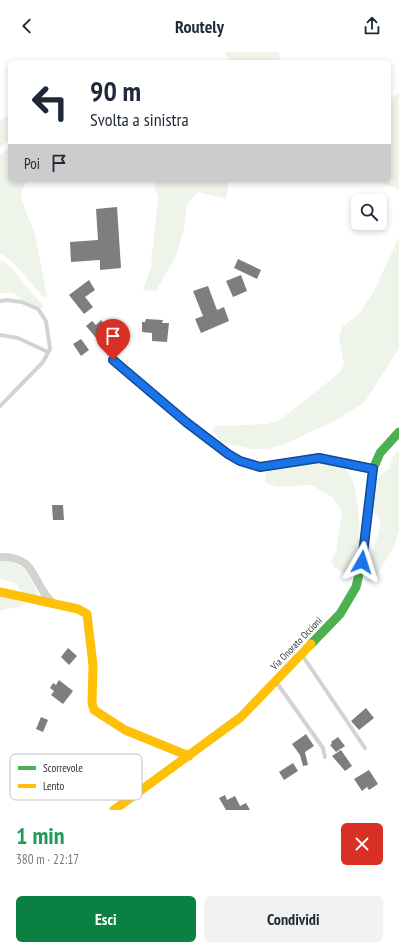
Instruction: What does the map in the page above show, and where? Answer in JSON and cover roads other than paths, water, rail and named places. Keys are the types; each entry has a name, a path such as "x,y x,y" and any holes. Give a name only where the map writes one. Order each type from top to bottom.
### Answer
{"street":[{"path":"113,360 186,422 228,454 240,461 260,467 319,458 373,469"},
{"name":"Via Onorato Occioni","path":"142,790 241,717 340,614 356,588 363,559 373,469 380,453 399,432"},
{"path":"0,557 14,558 30,567 45,596 53,604"},
{"path":"0,592 84,611 89,617 92,665 92,702 94,710 125,730 189,756"},
{"name":"Via Onorato Occioni","path":"114,810 128,800"}],"lane":[{"path":"0,301 6,300 22,302 38,309 46,321 50,349 44,362 0,406"},
{"path":"0,335 18,338 48,352"},
{"path":"302,654 364,748"},
{"path":"276,681 323,748 325,757"}]}
